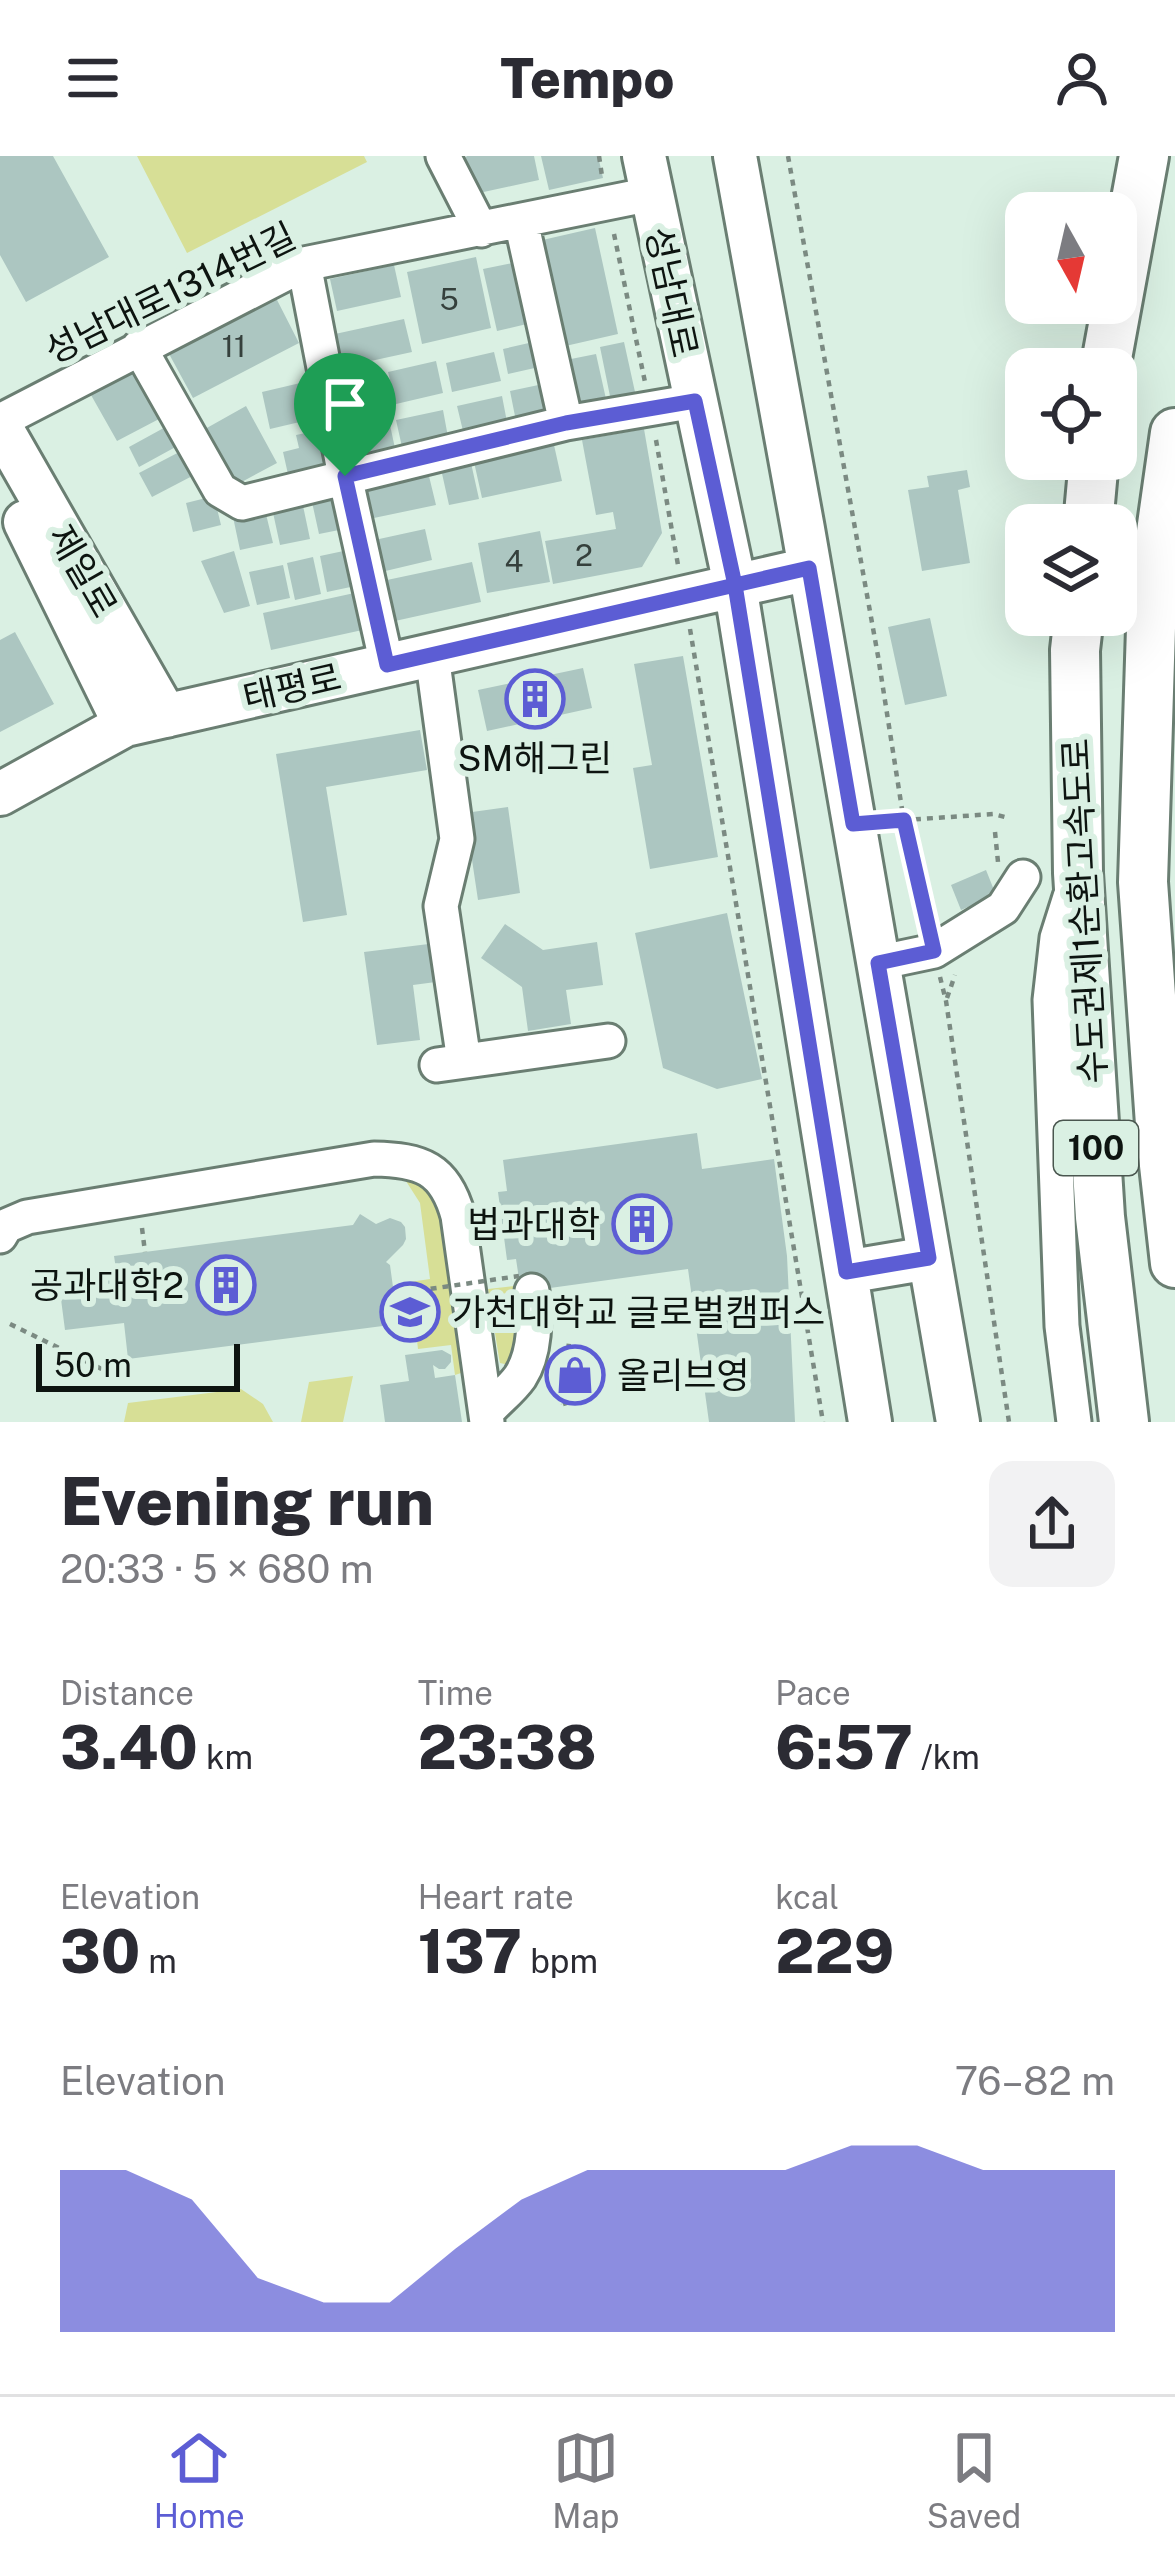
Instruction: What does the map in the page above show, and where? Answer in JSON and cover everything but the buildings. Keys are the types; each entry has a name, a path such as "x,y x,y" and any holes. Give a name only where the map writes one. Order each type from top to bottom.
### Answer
{"highway":[{"path":"1109,348 1144,156"},
{"name":"수도권제1순환고속도로","path":"1175,433 1152,596 1143,882 1175,1263"},
{"name":"수도권제1순환고속도로","path":"1077,636 1078,873 1100,1217 1124,1422"}],"main road":[{"path":"735,156 958,1422"},
{"name":"성남대로","path":"647,175 735,585 870,1422"},
{"name":"제일로","path":"0,424 146,721"},
{"name":"제일로","path":"0,471 146,721"},
{"name":"태평로","path":"0,794 146,721 809,568"},
{"path":"846,1272 929,1258"}],"street":[{"path":"443,156 481,230"},
{"name":"성남대로1314번길","path":"0,424 304,264 608,203 647,175"},
{"path":"521,221 566,423"},
{"path":"304,264 387,665"},
{"path":"139,347 220,490 242,503 566,423 695,401"},
{"path":"432,655 458,839 441,906 450,1063 608,1041"},
{"path":"878,963 934,951 1003,908 1011,869"},
{"path":"1074,1422 1062,1326 1050,1000 1058,938 1078,873"},
{"path":"1143,882 1175,1013"},
{"path":"0,1236 6,1226 26,1216 374,1159 423,1166 452,1193 458,1216 478,1400 519,1378 530,1354 533,1331 525,1284"}],"path":[{"path":"598,156 693,642 823,1422"},
{"path":"788,156 904,820 946,1001 1009,1422"},
{"path":"853,824 1005,817"},
{"path":"995,832 1011,869"},
{"path":"394,1294 525,1284"},
{"path":"407,1292 413,1338"},
{"path":"10,1324 112,1374"},
{"path":"556,1363 563,1403 570,1402 569,1342"}],"green space":[{"path":"137,156 364,156 367,162 187,253"},
{"path":"397,1167 411,1171 443,1203 464,1372 455,1375 451,1345 418,1349 410,1282 430,1279 420,1203"},
{"path":"514,1286 520,1329 509,1365 500,1363 488,1289"},
{"path":"353,1376 343,1422 301,1422 309,1382"},
{"path":"241,1389 263,1404 273,1422 124,1422 128,1403"}],"place":[{"name":"SM해그린","path":"535,699"},
{"name":"법과대학","path":"642,1224"},
{"name":"공과대학2","path":"226,1285"},
{"name":"가천대학교 글로벌캠퍼스","path":"410,1312"},
{"name":"올리브영","path":"575,1375"}],"route":[{"path":"345,476 387,665 735,585 809,568 853,824 904,820 934,951 878,963 929,1258 846,1272 735,585 695,401 566,423 345,476"}]}
